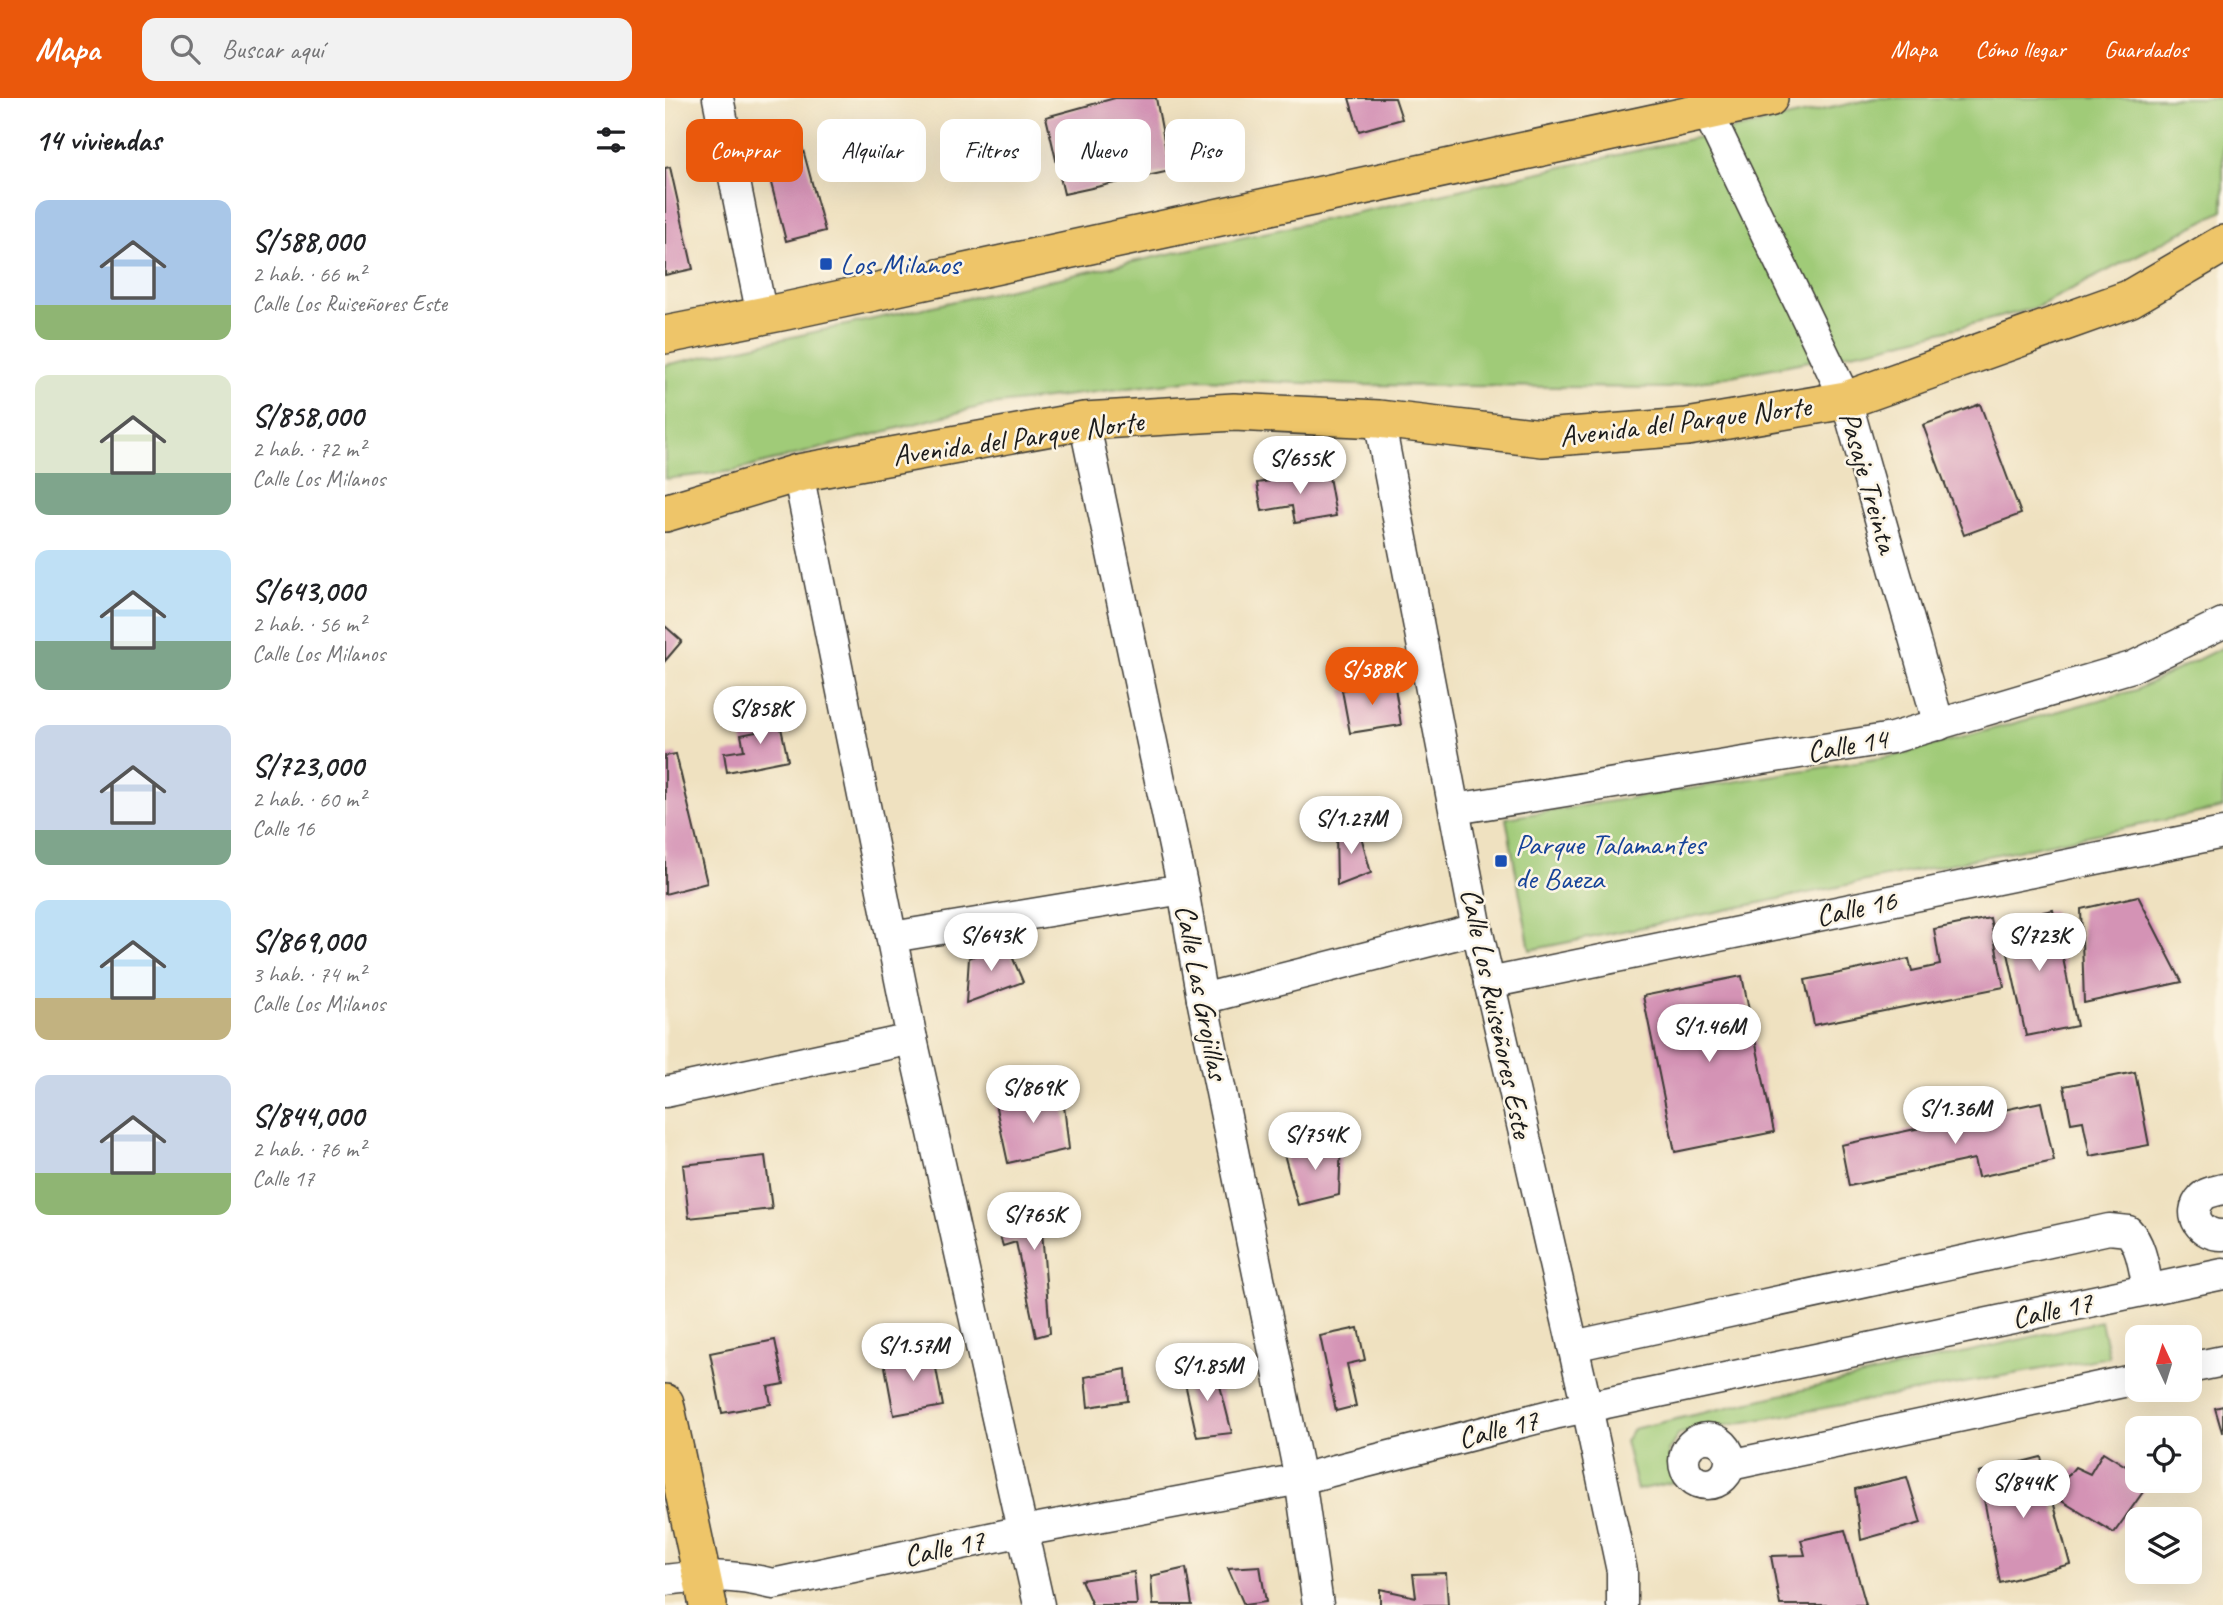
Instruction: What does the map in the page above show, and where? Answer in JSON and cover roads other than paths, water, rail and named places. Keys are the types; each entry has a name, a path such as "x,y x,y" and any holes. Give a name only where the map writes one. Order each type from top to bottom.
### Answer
{"main road":[{"path":"665,335 762,316 1705,105 1769,98"},
{"name":"Avenida del Parque Norte","path":"665,513 798,473 1084,422 1234,412 1379,419 1542,438 1687,427 1846,400 2129,299 2223,244"},
{"path":"665,1403 705,1590"}],"street":[{"path":"718,98 762,316"},
{"name":"Pasaje Treinta","path":"1705,105 1846,400 1939,725"},
{"name":"Calle Los Ruiseñores Este","path":"1379,419 1477,929 1622,1571 1622,1605"},
{"name":"Calle Las Grojillas","path":"1084,422 1183,889 1202,999 1300,1479 1318,1605"},
{"path":"798,473 912,1038 1039,1605"},
{"name":"Calle 14","path":"1455,808 1892,738 2132,667 2223,623"},
{"name":"Calle 16","path":"1489,983 2223,833"},
{"path":"892,937 1183,889"},
{"path":"1202,999 1477,929"},
{"path":"665,1092 912,1038"},
{"path":"2223,1189 2201,1198 2196,1213 2200,1227 2205,1232 2223,1235"},
{"path":"1573,1346 2109,1230 2128,1231 2133,1235 2148,1289"},
{"name":"Calle 17","path":"665,1580 705,1590 742,1576 773,1584 1023,1531 1300,1479 1587,1407 2223,1274"},
{"path":"2202,1365 2223,1361"},
{"path":"1730,1465 2125,1382"},
{"path":"1622,1571 1631,1605"},
{"name":"Calle 17","path":"748,1605 773,1584"}],"place":[{"name":"Los Milanos","path":"826,264"},
{"name":"Parque Talamantes de Baeza","path":"1501,861"}]}
